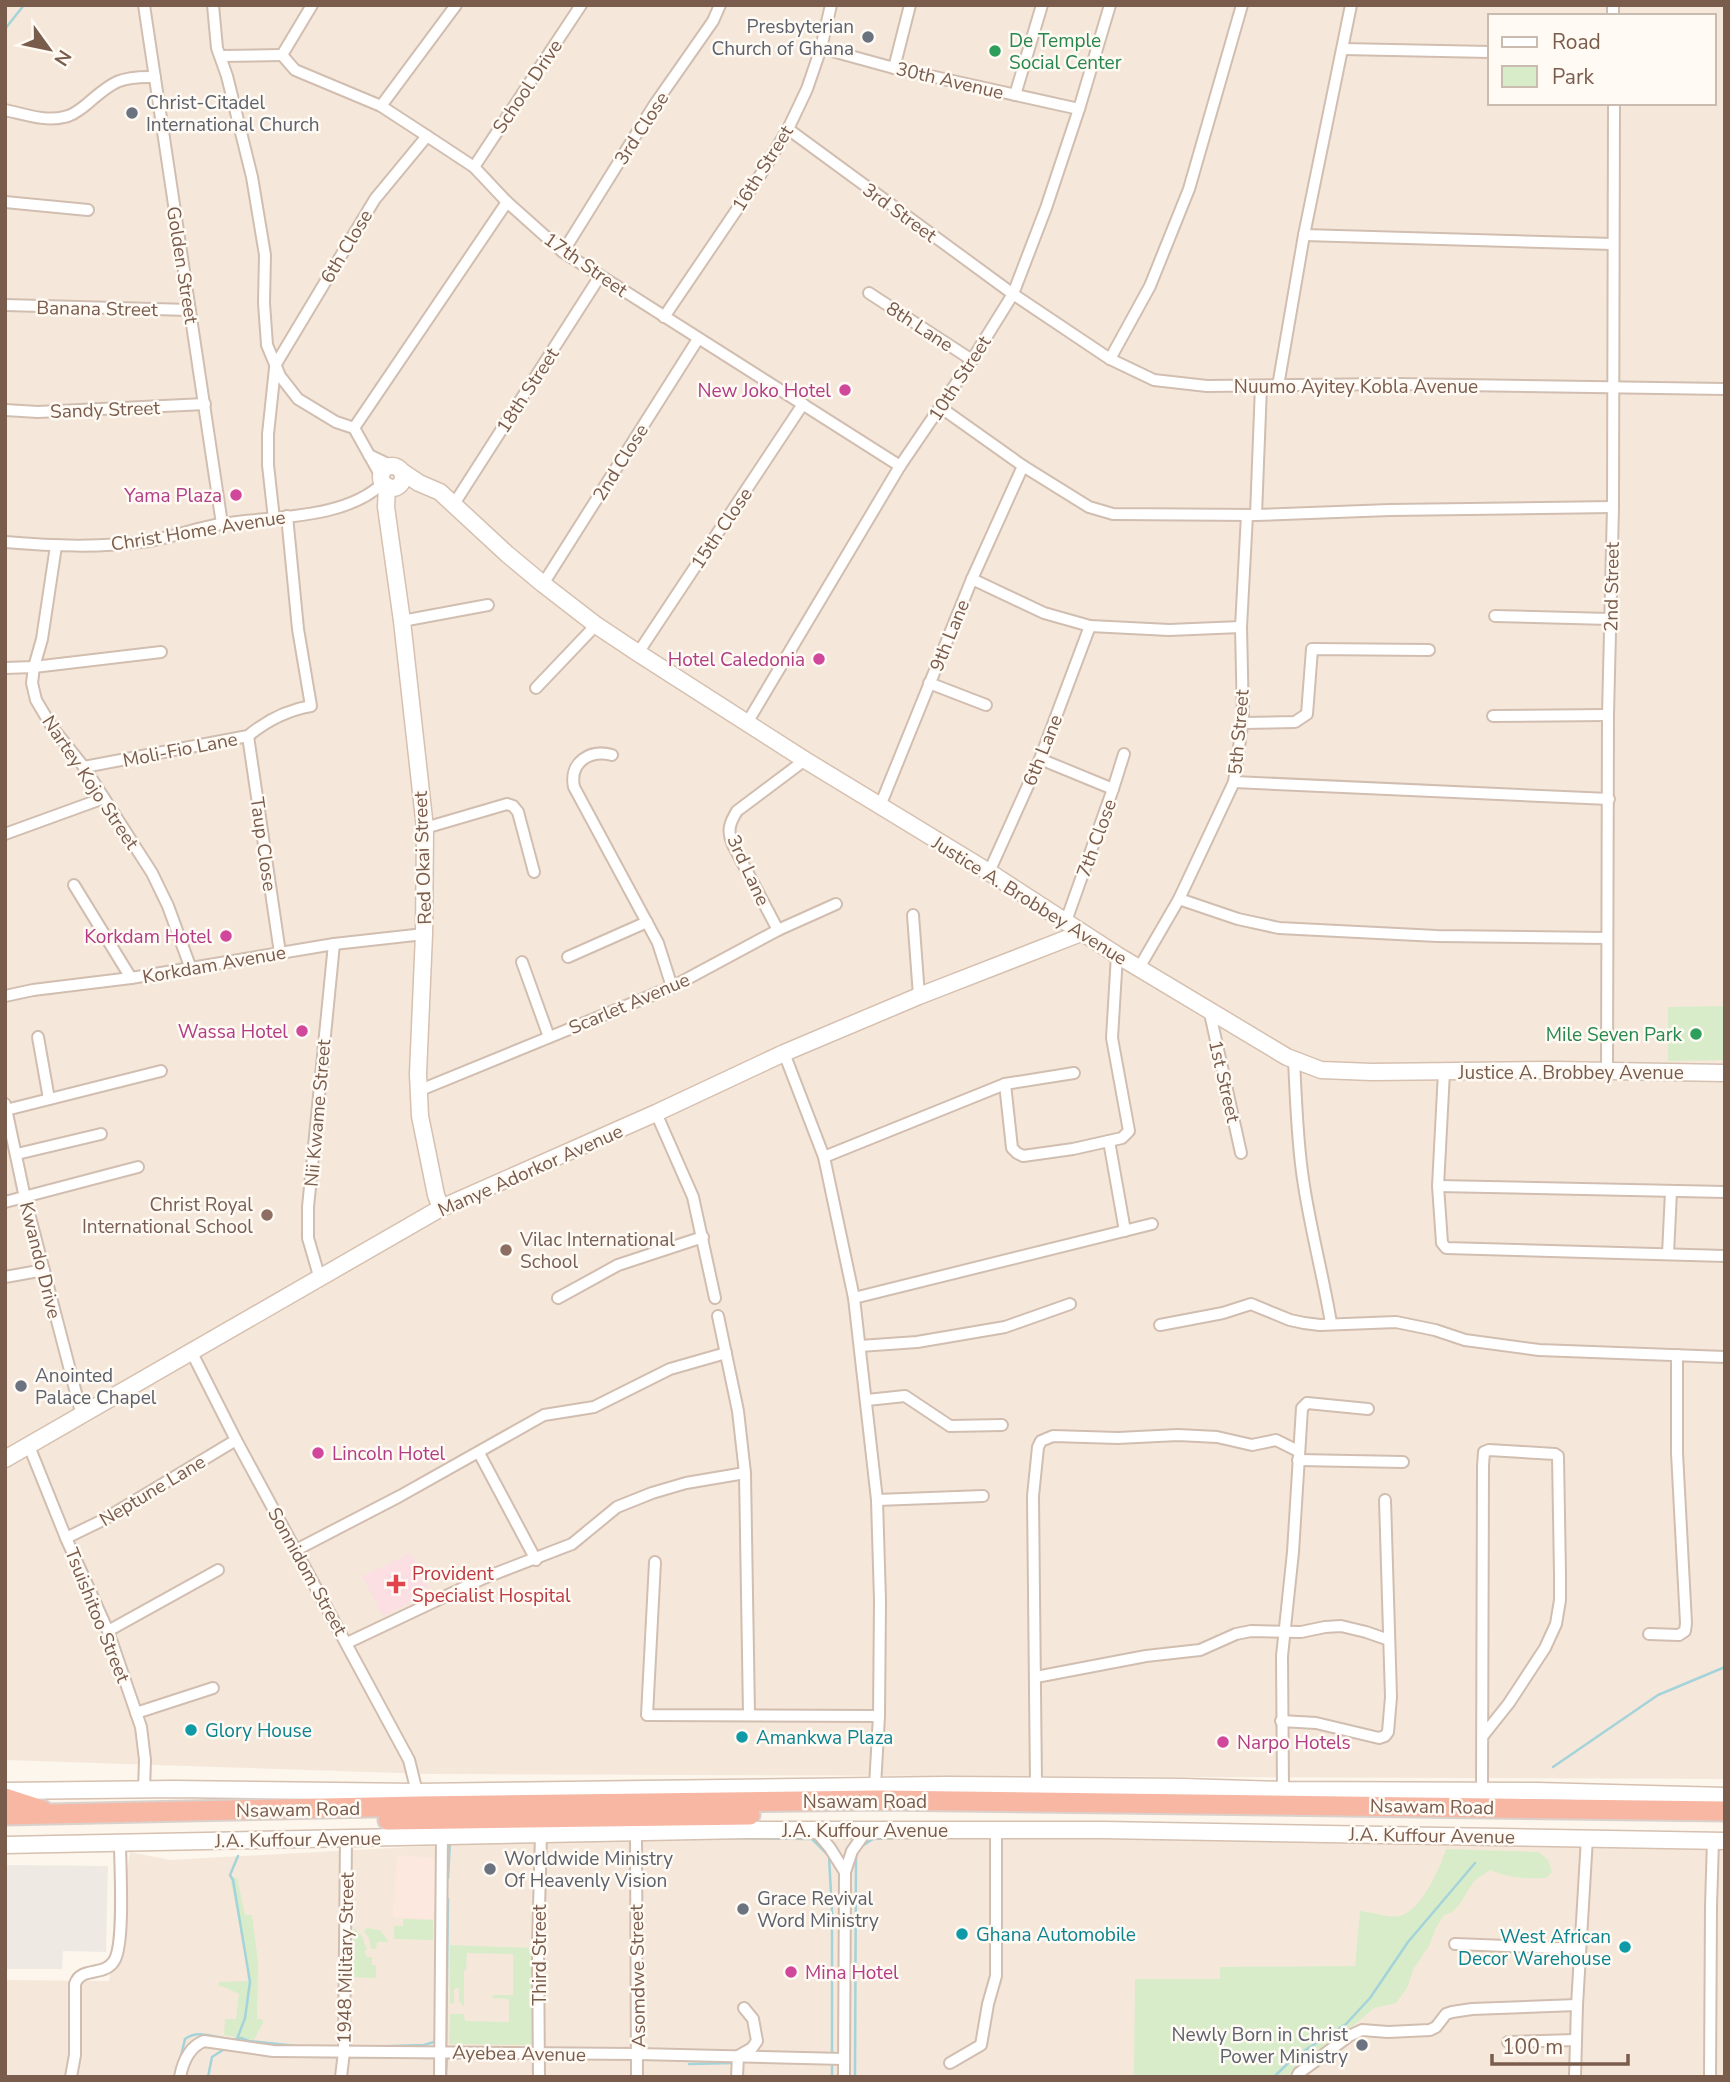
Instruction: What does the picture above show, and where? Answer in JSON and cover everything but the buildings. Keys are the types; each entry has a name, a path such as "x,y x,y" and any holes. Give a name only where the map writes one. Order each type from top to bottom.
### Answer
{"highway":[{"path":"5,1798 63,1815"},
{"name":"Nsawam Road","path":"5,1815 879,1800 1392,1811 1725,1824"},
{"name":"Nsawam Road","path":"5,1828 833,1814 1725,1811"}],"street":[{"name":"Golden Street","path":"144,5 222,524"},
{"path":"213,5 215,38 251,177 261,229 265,255 267,345 276,366 298,399 337,422 354,428 369,455 392,479"},
{"path":"221,56 282,55 312,5"},
{"path":"381,106 456,5"},
{"name":"School Drive","path":"474,167 581,5"},
{"name":"3rd Close","path":"563,252 655,104 713,21 720,5"},
{"name":"16th Street","path":"664,317 761,174 788,129 807,89 821,48 831,5"},
{"path":"894,68 911,5"},
{"path":"1016,95 1042,5"},
{"name":"10th Street","path":"747,723 900,466 1013,294 1046,208 1110,5"},
{"path":"1111,359 1150,286 1189,189 1242,5"},
{"path":"1278,386 1304,235 1351,5"},
{"name":"30th Avenue","path":"821,48 894,68 1079,109"},
{"path":"1343,49 1488,52"},
{"name":"17th Street","path":"282,55 295,70 381,106 474,167 506,202 563,252 900,466"},
{"path":"5,110 52,119 67,117 83,108 115,82 133,76 155,78"},
{"name":"2nd Street","path":"1607,1071 1614,105"},
{"name":"3rd Street","path":"788,129 1013,294"},
{"name":"6th Close","path":"276,366 375,199 427,136"},
{"path":"5,202 88,210"},
{"path":"354,428 506,202"},
{"path":"1304,235 1613,244"},
{"name":"18th Street","path":"454,504 600,276"},
{"name":"8th Lane","path":"869,293 972,360"},
{"name":"Nuumo Ayitey Kobla Avenue","path":"1013,294 1111,359 1154,380 1207,386 1397,384 1725,389"},
{"name":"Banana Street","path":"5,305 190,310"},
{"name":"2nd Close","path":"543,584 698,339"},
{"path":"274,519 268,465 268,434 276,366"},
{"name":"5th Street","path":"1139,968 1179,898 1234,782 1242,723 1241,627 1261,386"},
{"name":"Sandy Street","path":"5,410 38,412 205,404"},
{"name":"15th Close","path":"638,653 803,404"},
{"path":"940,407 1023,466 1103,513 1252,515 1613,507"},
{"path":"369,455 392,479"},
{"name":"9th Lane","path":"880,806 972,579 1023,466"},
{"name":"Justice A. Brobbey Avenue","path":"392,479 419,483 440,492 543,584 638,653 805,760 989,872 1116,955 1294,1060 1321,1070 1372,1072 1725,1073"},
{"name":"Christ Home Avenue","path":"5,542 56,546 110,545 151,540 222,524 274,519 337,507 372,494 392,479"},
{"name":"Red Okai Street","path":"392,479 386,507 402,621 425,828 418,1091 422,1128 441,1208"},
{"name":"Moli-Fio Lane","path":"84,767 248,736 264,724 300,708 312,706 299,629 287,516"},
{"name":"Nartey Kojo Street","path":"56,546 34,667 32,683 36,700 52,727 84,767 152,873 168,906 191,969"},
{"path":"972,579 1044,613 1090,626 1169,630 1241,627"},
{"path":"402,621 488,605"},
{"path":"1495,616 1610,619"},
{"path":"536,688 596,625"},
{"name":"6th Lane","path":"989,872 1040,759 1090,626"},
{"path":"1242,723 1295,722 1307,714 1312,649 1429,650"},
{"path":"5,668 161,652"},
{"path":"929,683 986,705"},
{"path":"1493,716 1608,715"},
{"name":"Taup Close","path":"248,736 280,953"},
{"path":"612,755 602,752 587,756 574,772 574,787 663,954 672,986"},
{"name":"7th Close","path":"1066,922 1124,754"},
{"path":"1040,759 1113,789"},
{"name":"3rd Lane","path":"778,930 733,845 729,834 730,823 737,811 805,760"},
{"path":"1234,782 1609,799"},
{"path":"5,834 104,798"},
{"path":"425,828 507,804 513,806 518,811 534,872"},
{"path":"74,885 131,978"},
{"path":"1179,898 1238,919 1279,928 1437,936 1607,938"},
{"name":"Scarlet Avenue","path":"418,1091 672,986 778,930 836,904"},
{"path":"913,915 919,996"},
{"path":"568,957 647,922"},
{"name":"Manye Adorkor Avenue","path":"5,1459 441,1208 784,1053 919,996 1081,933"},
{"name":"Korkdam Avenue","path":"5,996 191,969 334,944 424,934"},
{"name":"Nii Kwame Street","path":"320,1279 308,1238 308,1207 334,944"},
{"path":"1005,1083 1012,1148 1023,1156 1122,1138 1129,1131 1112,1038 1116,955"},
{"path":"522,962 549,1037"},
{"name":"1st Street","path":"1209,1009 1241,1153"},
{"path":"38,1037 49,1099"},
{"path":"784,1053 824,1157 854,1298 860,1346 877,1500 880,1600 875,1786"},
{"path":"1294,1060 1302,1176 1331,1323"},
{"path":"6,1107 161,1071"},
{"path":"1444,1072 1438,1186 1442,1243 1446,1248 1725,1255"},
{"path":"824,1157 1005,1083 1074,1073"},
{"name":"Kwando Drive","path":"6,1107 25,1198 82,1416"},
{"path":"656,1113 694,1197 715,1298"},
{"path":"17,1154 101,1134"},
{"path":"1109,1141 1125,1231"},
{"path":"5,1202 138,1167"},
{"path":"1438,1186 1725,1192"},
{"path":"1668,1254 1671,1191"},
{"path":"854,1298 1152,1224"},
{"path":"558,1298 618,1265 703,1237"},
{"path":"5,1277 44,1270"},
{"path":"860,1346 917,1342 1005,1327 1070,1304"},
{"path":"1160,1325 1223,1313 1251,1304 1290,1320 1320,1325 1396,1322 1435,1330 1465,1340 1539,1350 1725,1357"},
{"path":"718,1315 738,1411 745,1473 749,1714"},
{"name":"Sonnidom Street","path":"192,1353 236,1440 409,1760 417,1792"},
{"path":"296,1550 479,1453 544,1415 594,1407 670,1369 726,1353"},
{"path":"1649,1634 1679,1635 1685,1631 1686,1623 1677,1453 1677,1355"},
{"path":"866,1400 905,1396 950,1426 1003,1424"},
{"path":"1283,1790 1282,1656 1293,1552 1301,1416 1307,1403 1368,1409"},
{"path":"1036,1786 1033,1496 1038,1447 1041,1441 1053,1436 1118,1438 1178,1435 1217,1437 1252,1445 1276,1440 1298,1456 1403,1462"},
{"name":"Neptune Lane","path":"66,1538 103,1520 236,1440"},
{"name":"Tsuishitoo Street","path":"29,1446 66,1538 108,1631 141,1727 145,1760 144,1790"},
{"path":"1482,1737 1509,1703 1545,1648 1556,1625 1560,1600 1560,1488 1558,1456 1555,1454 1489,1450 1484,1452 1482,1480 1482,1737 1482,1791"},
{"path":"479,1453 536,1560"},
{"path":"347,1643 484,1578 572,1544 617,1507 686,1483 745,1473"},
{"path":"877,1500 983,1496"},
{"path":"1281,1720 1316,1723 1379,1738 1385,1736 1390,1727 1385,1500"},
{"path":"654,1562 647,1715 878,1716"},
{"path":"108,1631 218,1570"},
{"path":"1036,1677 1146,1656 1200,1650 1236,1634 1251,1631 1301,1632 1341,1626 1389,1640"},
{"path":"136,1713 213,1688"},
{"path":"5,1791 417,1792 1036,1786 1725,1796"},
{"name":"J.A. Kuffour Avenue","path":"5,1845 745,1830 1256,1832 1719,1841"},
{"path":"844,2077 845,1871 852,1851 867,1830"},
{"path":"950,2063 981,2045 996,1976 996,1830"},
{"path":"816,1831 845,1871"},
{"name":"Asomdwe Street","path":"636,1832 637,2077"},
{"name":"Third Street","path":"539,2077 541,1833"},
{"path":"439,2077 442,1835"},
{"name":"1948 Military Street","path":"341,2077 344,2052 346,1838"},
{"path":"1576,2077 1577,2005 1587,1838"},
{"path":"1710,2077 1711,1906 1719,1841"},
{"path":"71,2077 75,2054 76,1979 81,1974 106,1969 114,1962 117,1954 120,1933 120,1842"},
{"path":"1455,1944 1580,1949"},
{"path":"1297,2077 1362,2029 1388,2032 1430,2030 1436,2027 1446,2014 1452,2012 1577,2005"},
{"path":"737,2077 738,2056 752,2048 757,2041 753,2019 744,2008"},
{"path":"1507,2042 1576,2040"},
{"name":"Ayebea Avenue","path":"180,2077 188,2053 195,2045 204,2041 273,2050 344,2052 638,2054 844,2059"}],"shaded area":[{"path":"5,5 1725,5 1725,1779 430,1774 5,1760"},
{"name":"Provident Specialist Hospital","path":"411,1553 431,1592 383,1616 362,1576"},
{"path":"722,1830 1725,1841 1725,2077 5,2077 5,1980 109,1981 130,1852 170,1860"},
{"path":"397,1855 437,1858 433,1919 393,1917"},
{"path":"5,1865 108,1866 106,1952 63,1951 62,1969 5,1969"}],"green space":[{"name":"Mile Seven Park","path":"1725,1006 1725,1060 1668,1061 1668,1007"},
{"path":"1446,1849 1539,1852 1548,1860 1552,1872 1546,1878 1531,1878 1490,1870 1474,1881 1459,1905 1444,1915 1429,1946 1414,1968 1407,1988 1396,2003 1374,2008 1307,2058 1287,2077 1134,2077 1135,1979 1220,1979 1220,1967 1355,1966 1360,1911 1391,1916 1407,1913 1422,1898"},
{"path":"230,1877 237,1878 245,1915 252,1915 258,1962 257,2019 262,2019 263,2023 254,2040 224,2035 225,2019 236,2019 239,1994 219,1986 219,1982 248,1981"},
{"path":"403,1919 433,1920 433,1940 394,1939 394,1926 403,1926"},
{"path":"354,1928 362,1936 367,1957 372,1957 372,1965 376,1965 376,1978 353,1977"},
{"path":"366,1928 380,1930 389,1942 377,1942 376,1949 371,1949 369,1938 364,1932"},
{"path":"450,1945 533,1948 532,2045 449,2044 450,2014 464,2014 465,2021 509,2022 509,1999 492,1998 493,1995 513,1995 513,1954 467,1953 464,2006 459,2001 459,1988 454,1989 454,2003 450,2004"}],"waterway":[{"path":"5,29 24,5"},
{"path":"1553,1767 1658,1695 1725,1667"},
{"path":"719,1838 812,1839 829,1856 832,1913 832,2055"},
{"path":"859,1848 873,1839 903,1838"},
{"path":"448,1878 450,1843"},
{"path":"855,2077 856,1853"},
{"path":"237,2039 245,2018 250,1982 230,1875 238,1856"},
{"path":"1274,2077 1293,2058 1346,2024 1370,1998 1408,1942 1475,1863"},
{"path":"446,2050 448,1899"},
{"path":"180,2060 185,2039 198,2034 297,2046"},
{"path":"361,2047 424,2045 434,2042 436,2034"},
{"path":"224,2049 266,2055"},
{"path":"208,2077 212,2057 223,2050"},
{"path":"446,2077 447,2056"},
{"path":"320,2057 338,2057"},
{"path":"350,2057 435,2059"},
{"path":"832,2061 832,2077"},
{"path":"689,2064 734,2063"}],"place":[{"name":"Presbyterian Church of Ghana","path":"868,37"},
{"name":"De Temple Social Center","path":"995,51"},
{"name":"Christ-Citadel International Church","path":"132,113"},
{"name":"New Joko Hotel","path":"845,390"},
{"name":"Yama Plaza","path":"236,495"},
{"name":"Hotel Caledonia","path":"819,659"},
{"name":"Korkdam Hotel","path":"226,936"},
{"name":"Wassa Hotel","path":"302,1031"},
{"name":"Mile Seven Park","path":"1696,1034"},
{"name":"Christ Royal International School","path":"267,1215"},
{"name":"Vilac International School","path":"506,1250"},
{"name":"Anointed Palace Chapel","path":"21,1386"},
{"name":"Lincoln Hotel","path":"318,1453"},
{"name":"Provident Specialist Hospital","path":"396,1584"},
{"name":"Glory House","path":"191,1730"},
{"name":"Amankwa Plaza","path":"742,1737"},
{"name":"Narpo Hotels","path":"1223,1742"},
{"name":"Worldwide Ministry Of Heavenly Vision","path":"490,1869"},
{"name":"Grace Revival Word Ministry","path":"743,1909"},
{"name":"Ghana Automobile","path":"962,1934"},
{"name":"West African Decor Warehouse","path":"1625,1947"},
{"name":"Mina Hotel","path":"791,1972"},
{"name":"Newly Born in Christ Power Ministry","path":"1362,2045"}]}
